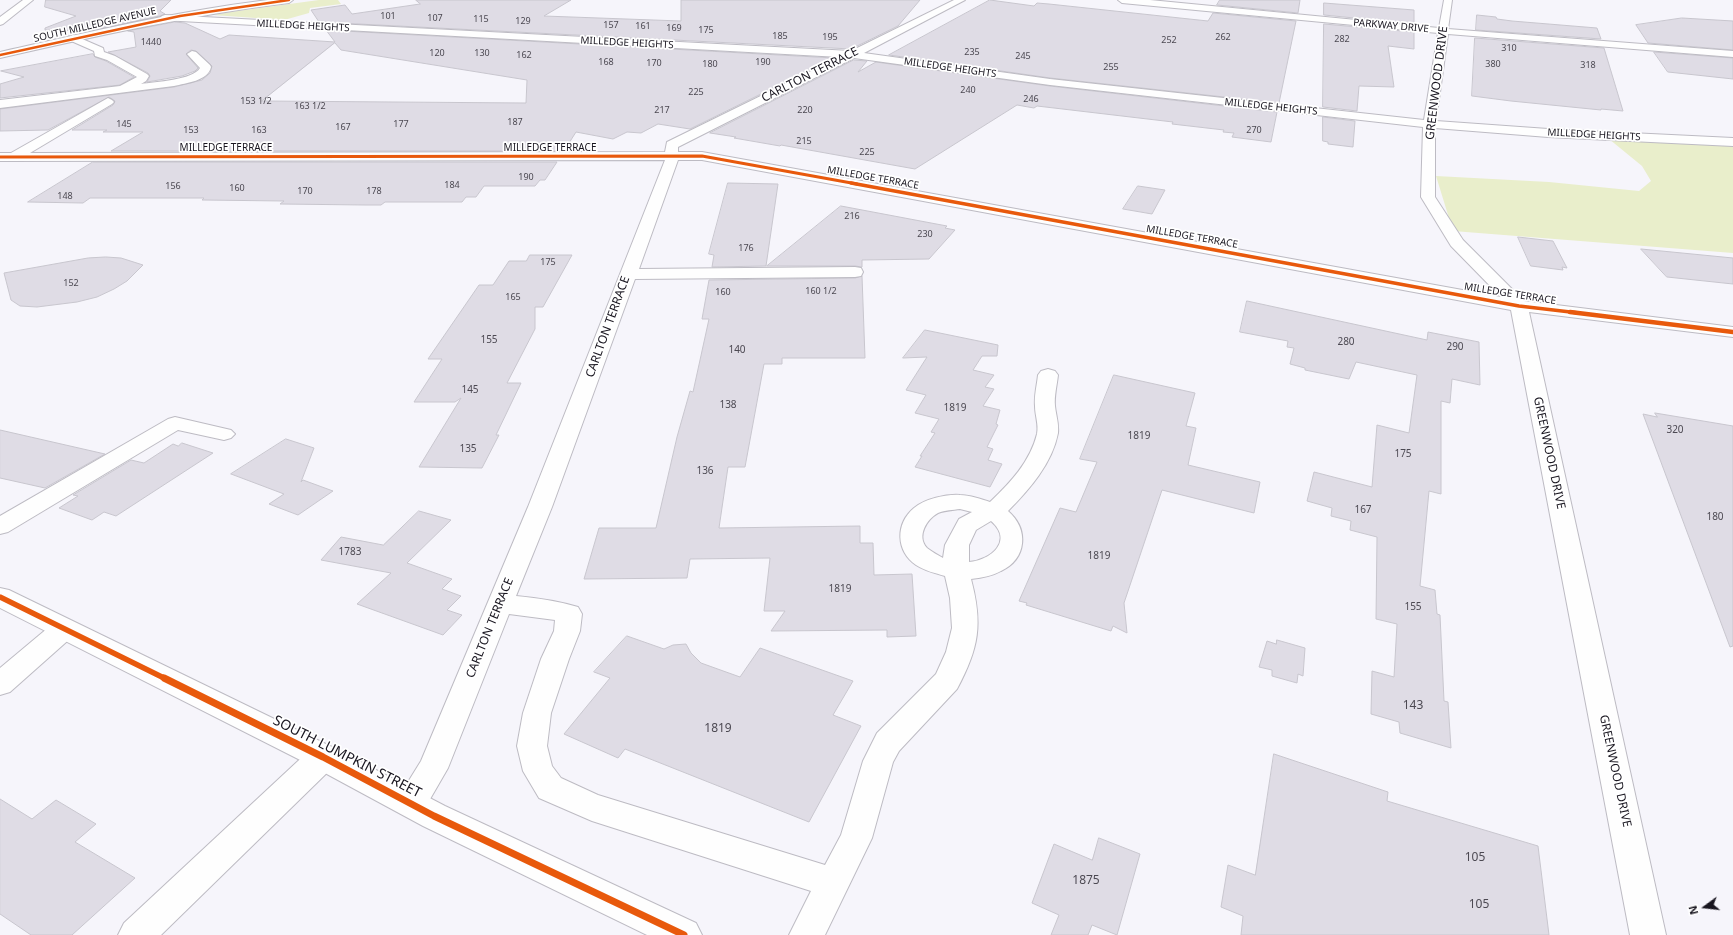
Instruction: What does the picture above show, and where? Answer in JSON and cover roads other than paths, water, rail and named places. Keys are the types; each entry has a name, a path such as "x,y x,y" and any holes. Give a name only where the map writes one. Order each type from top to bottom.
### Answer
{"street":[{"path":"0,22 29,0"},
{"name":"SOUTH MILLEDGE AVENUE","path":"0,55 165,18 231,7 289,0"},
{"name":"CARLTON TERRACE","path":"411,803 433,768 542,501 671,164 672,145 850,54 961,0"},
{"name":"PARKWAY DRIVE","path":"1122,0 1443,30 1733,54"},
{"name":"GREENWOOD DRIVE","path":"1448,0 1429,124 1428,197 1457,243 1519,306 1648,935"},
{"name":"MILLEDGE HEIGHTS","path":"165,18 850,54 1050,82 1429,124 1548,133 1733,142"},
{"path":"14,157 109,96 142,80 143,76 111,58 99,54 98,50 73,38"},
{"path":"1675,50 1677,46 1684,45 1726,43"},
{"path":"0,104 32,100 109,96 174,83 198,76 206,71 206,67 192,54"},
{"path":"5,92 36,95 36,98 32,100"},
{"name":"MILLEDGE TERRACE","path":"0,157 702,156 1519,306 1733,332"},
{"path":"628,274 855,272"},
{"path":"807,935 856,838 878,761 888,742 947,681 960,652 965,628 963,598 956,570 957,545 968,525 991,511 1018,488 1043,449 1047,434 1048,420 1045,406 1048,375"},
{"path":"0,526 175,423 224,434"},
{"path":"960,502 976,504 991,511 1002,518 1010,528 1012,540 1009,551 1001,560 988,567 971,570 956,570 937,565 924,558 915,548 910,536 912,525 918,516 930,508 960,502"},
{"name":"SOUTH LUMPKIN STREET","path":"0,598 323,758 434,816 684,935"},
{"path":"501,604 570,614 568,630 555,659 537,713 532,746 538,771 550,788 592,807 774,863 833,883"},
{"path":"0,684 64,629"},
{"path":"136,935 264,811 323,758"}]}
